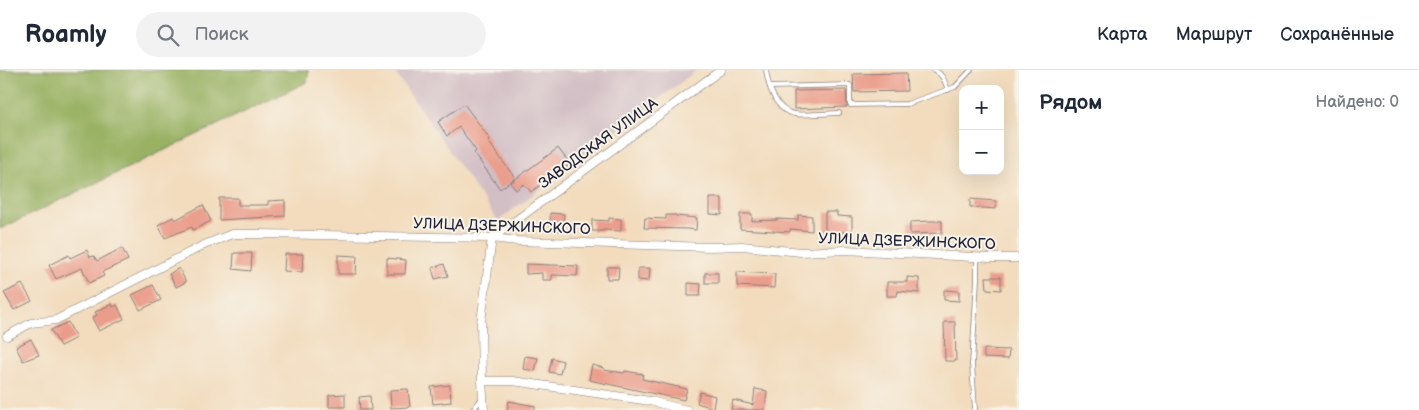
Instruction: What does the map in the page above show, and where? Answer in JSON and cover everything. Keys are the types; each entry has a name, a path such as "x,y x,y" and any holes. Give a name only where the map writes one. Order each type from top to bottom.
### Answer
{"street":[{"name":"ЗАВОДСКАЯ УЛИЦА","path":"492,238 721,70"},
{"name":"УЛИЦА ДЗЕРЖИНСКОГО","path":"7,336 31,323 56,320 204,245 232,234 492,238 517,241 710,247 742,246 801,252 846,250 1019,258"},
{"path":"484,410 481,322 492,238"},
{"path":"482,381 522,382 650,401 687,410"}],"lane":[{"path":"766,70 773,97 786,111 794,114 839,112"},
{"path":"934,70 939,72 948,90"},
{"path":"770,87 850,85 850,105 907,104 955,88 971,70"},
{"path":"975,410 972,364 977,257"},
{"path":"473,410 483,397"}],"shaded area":[{"path":"393,70 697,70 498,221"}],"green space":[{"path":"0,70 309,70 307,82 0,229"}],"building":[{"path":"906,73 907,91 854,92 853,74"},
{"path":"846,90 847,107 794,109 794,91"},
{"path":"464,104 490,139 488,141 515,178 500,189 474,153 476,151 459,127 447,136 438,122"},
{"path":"558,148 570,164 531,192 524,184 516,190 510,183"},
{"path":"219,198 238,198 238,205 268,205 268,201 285,200 285,216 219,220"},
{"path":"710,198 722,198 722,215 710,214"},
{"path":"970,199 996,201 996,209 970,207"},
{"path":"203,205 211,221 193,230 192,227 165,238 158,225 173,217 175,220"},
{"path":"825,212 837,212 837,216 852,217 852,232 825,232"},
{"path":"550,213 564,214 563,231 551,230"},
{"path":"740,214 752,214 752,221 798,220 798,215 812,216 812,231 790,229 790,232 740,229"},
{"path":"666,215 697,218 696,230 644,228 645,218 666,219"},
{"path":"609,218 621,219 621,231 592,231 592,220 609,221"},
{"path":"942,221 942,233 910,234 910,222"},
{"path":"122,248 128,260 102,272 104,276 89,283 82,268 56,279 49,265 69,255 70,258 87,250 90,257 94,256 97,261"},
{"path":"234,253 252,253 251,271 233,269"},
{"path":"285,254 303,254 302,272 284,271"},
{"path":"338,255 357,256 356,274 338,274"},
{"path":"387,258 406,260 405,274 387,274"},
{"path":"444,264 448,276 435,279 432,268"},
{"path":"526,264 578,266 577,276 552,275 552,280 542,280 542,273 526,274"},
{"path":"607,267 619,267 618,279 607,279"},
{"path":"179,268 186,282 176,287 169,274"},
{"path":"638,268 650,268 649,281 638,280"},
{"path":"737,272 775,274 774,288 737,286"},
{"path":"705,273 718,273 718,283 705,283"},
{"path":"907,277 919,278 919,293 898,291 897,296 887,296 887,282 907,282"},
{"path":"986,277 1001,277 1001,290 987,289"},
{"path":"688,283 701,284 700,296 688,296"},
{"path":"22,284 32,301 14,310 4,293"},
{"path":"153,285 161,300 140,310 132,295"},
{"path":"944,290 959,291 959,301 944,300"},
{"path":"112,304 113,307 117,305 124,319 99,331 92,318 97,315 95,312"},
{"path":"68,322 76,338 60,346 51,330"},
{"path":"944,322 955,322 956,361 945,361"},
{"path":"31,339 39,355 23,361 16,347"},
{"path":"984,349 1009,350 1008,359 984,358"},
{"path":"525,356 538,358 535,371 523,369"},
{"path":"552,358 563,361 560,374 549,372"},
{"path":"592,365 604,368 604,370 643,374 642,379 687,389 684,400 589,380"},
{"path":"450,385 451,402 433,404 431,387"},
{"path":"408,389 410,407 391,408 390,390"},
{"path":"755,389 767,391 765,410 731,410 733,400 753,405"},
{"path":"700,392 715,396 713,408 697,403"},
{"path":"345,394 345,407 329,407 329,395"},
{"path":"370,396 371,410 360,410 359,397"},
{"path":"509,401 535,406 535,410 507,410"}]}
